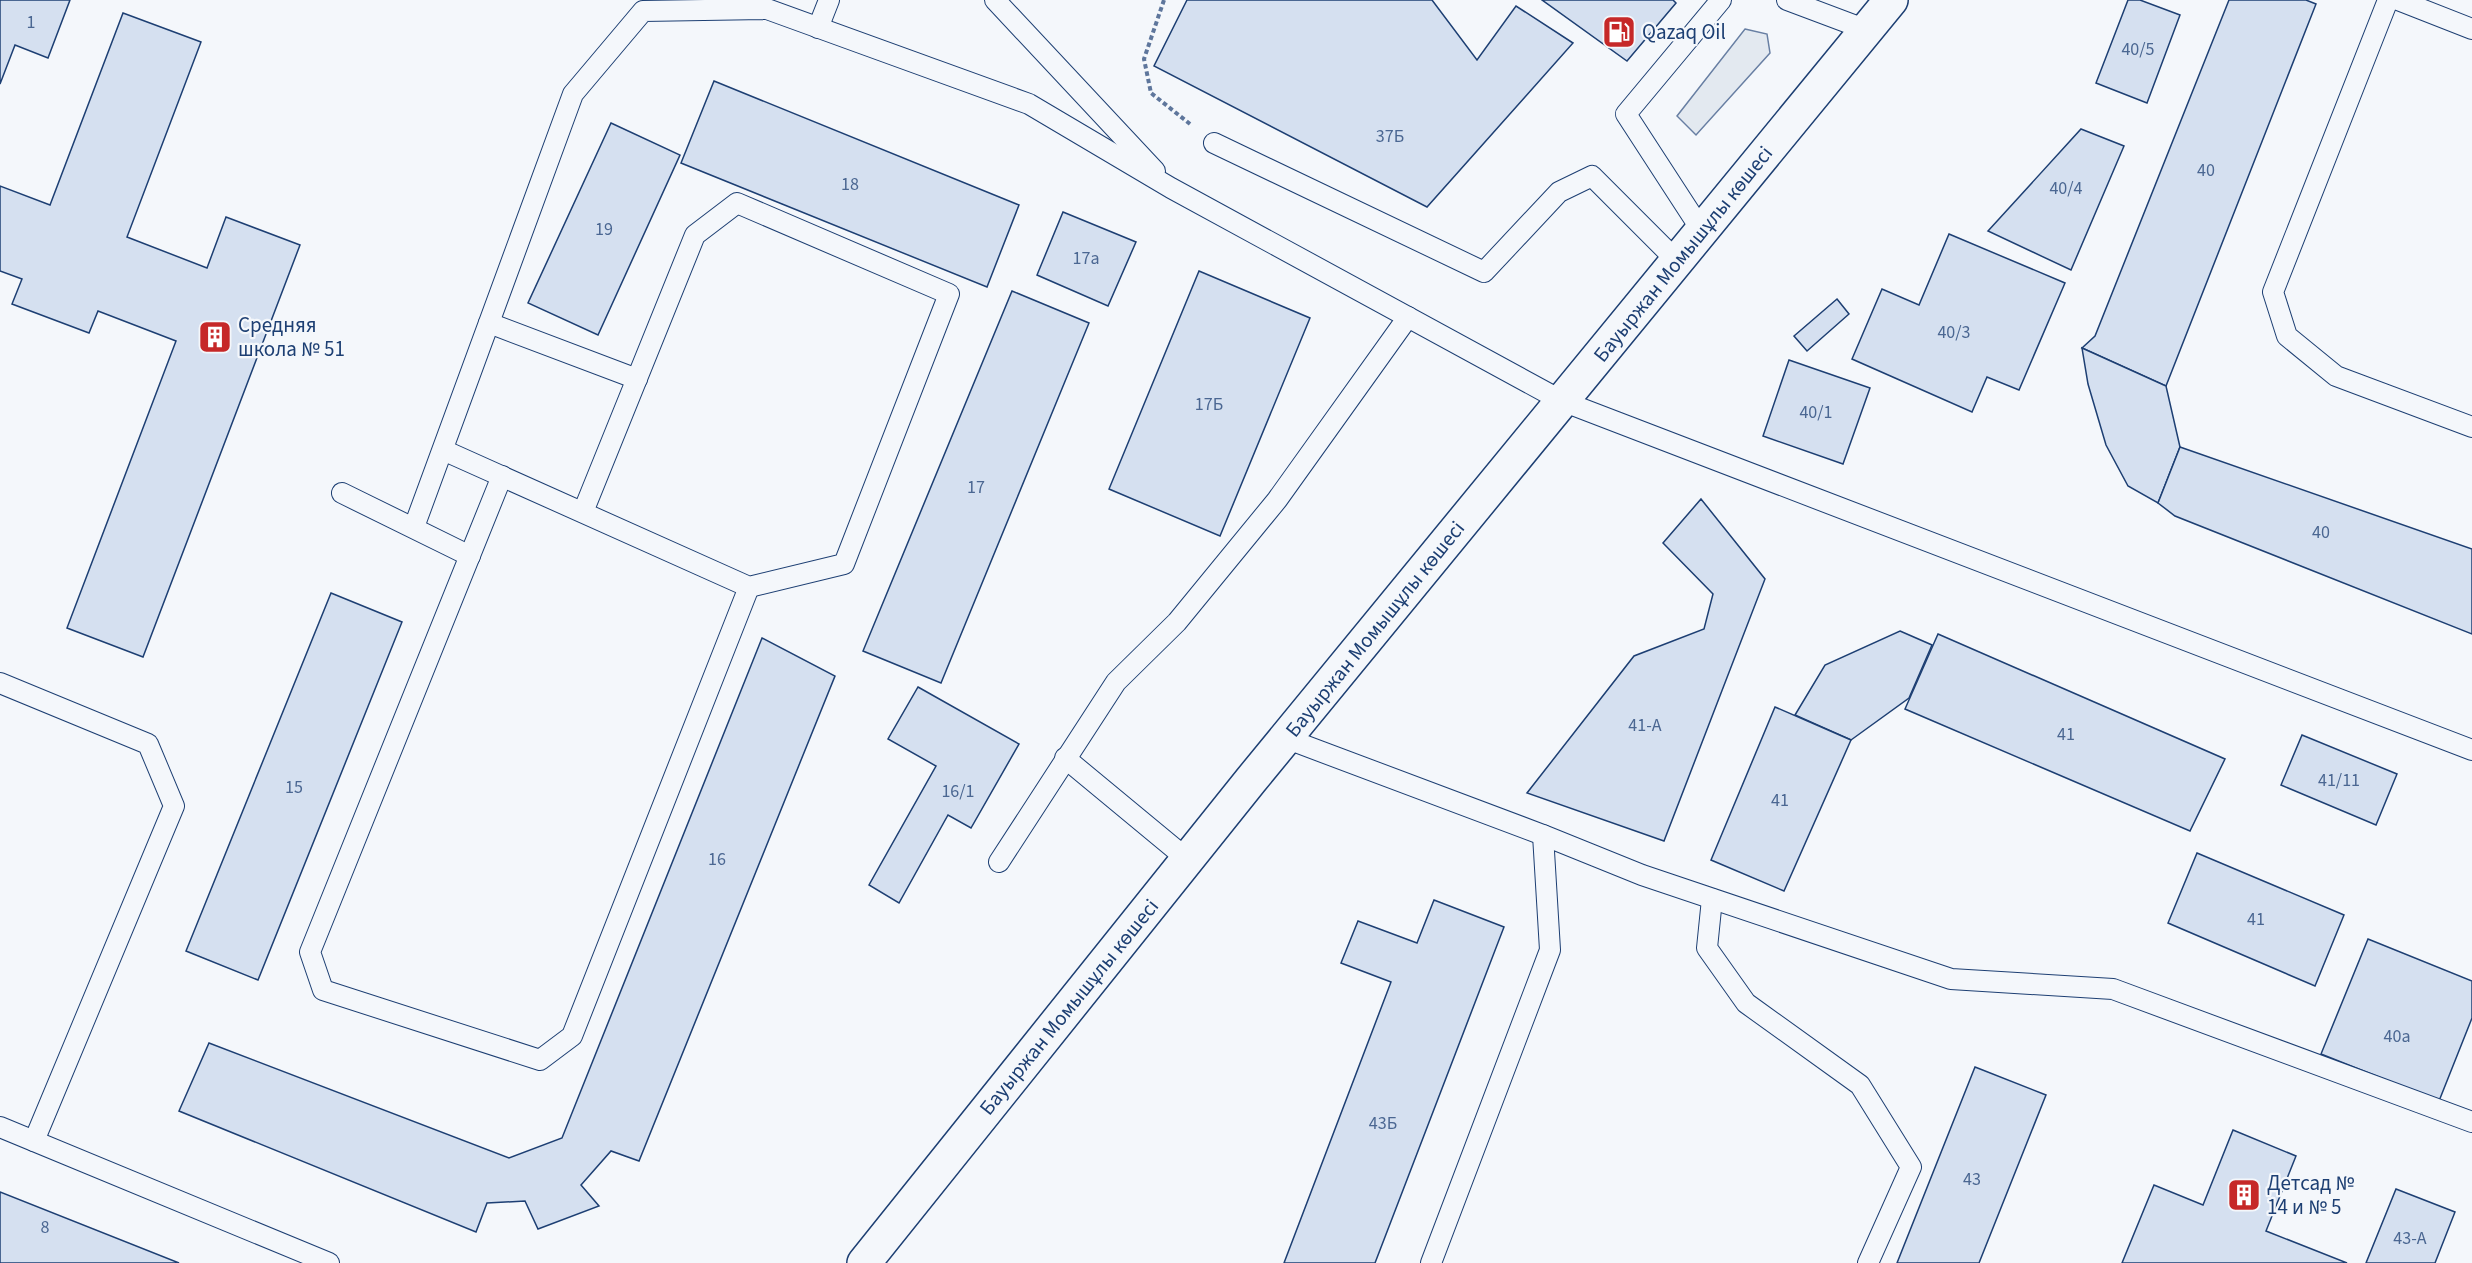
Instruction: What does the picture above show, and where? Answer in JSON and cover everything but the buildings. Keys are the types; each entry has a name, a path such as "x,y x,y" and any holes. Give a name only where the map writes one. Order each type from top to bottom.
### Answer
{"street":[{"name":"Бауыржан Момышұлы көшесі","path":"864,1263 1285,738 1891,0"}],"lane":[{"path":"818,28 829,0"},
{"path":"995,0 1172,188"},
{"path":"1702,231 1626,114 1720,0"},
{"path":"1787,0 1867,30"},
{"path":"2388,0 2273,292 2287,336 2336,376 2472,427"},
{"path":"2398,0 2472,29"},
{"path":"414,527 573,94 643,11 767,9 1029,104 1172,188 1562,401 2472,750"},
{"path":"1214,143 1484,272 1559,192 1592,176 1677,261"},
{"path":"443,450 749,587 844,564 949,294 737,203 695,236 583,512"},
{"path":"999,862 1116,682 1177,622 1277,500 1408,317"},
{"path":"489,323 637,379"},
{"path":"502,476 310,952 323,990 540,1060 572,1036 749,587"},
{"path":"342,493 470,556"},
{"path":"0,683 148,744 174,806 34,1141"},
{"path":"1285,738 1543,835 1642,875 1951,979 2113,989 2472,1122"},
{"path":"1065,758 1187,859"},
{"path":"1431,1263 1550,950 1543,835"},
{"path":"1712,899 1707,948 1746,1003 1860,1085 1911,1167 1868,1263"},
{"path":"0,1127 329,1263"}],"path":[{"path":"1164,0 1144,59 1151,93 1214,143"}],"shaded area":[{"path":"1745,29 1767,34 1770,53 1696,135 1677,116"}],"place":[{"name":"Qazaq Oil","path":"1619,32"},
{"name":"Средняя школа № 51","path":"215,337"},
{"name":"Детсад № 14 и № 5","path":"2244,1195"}]}
